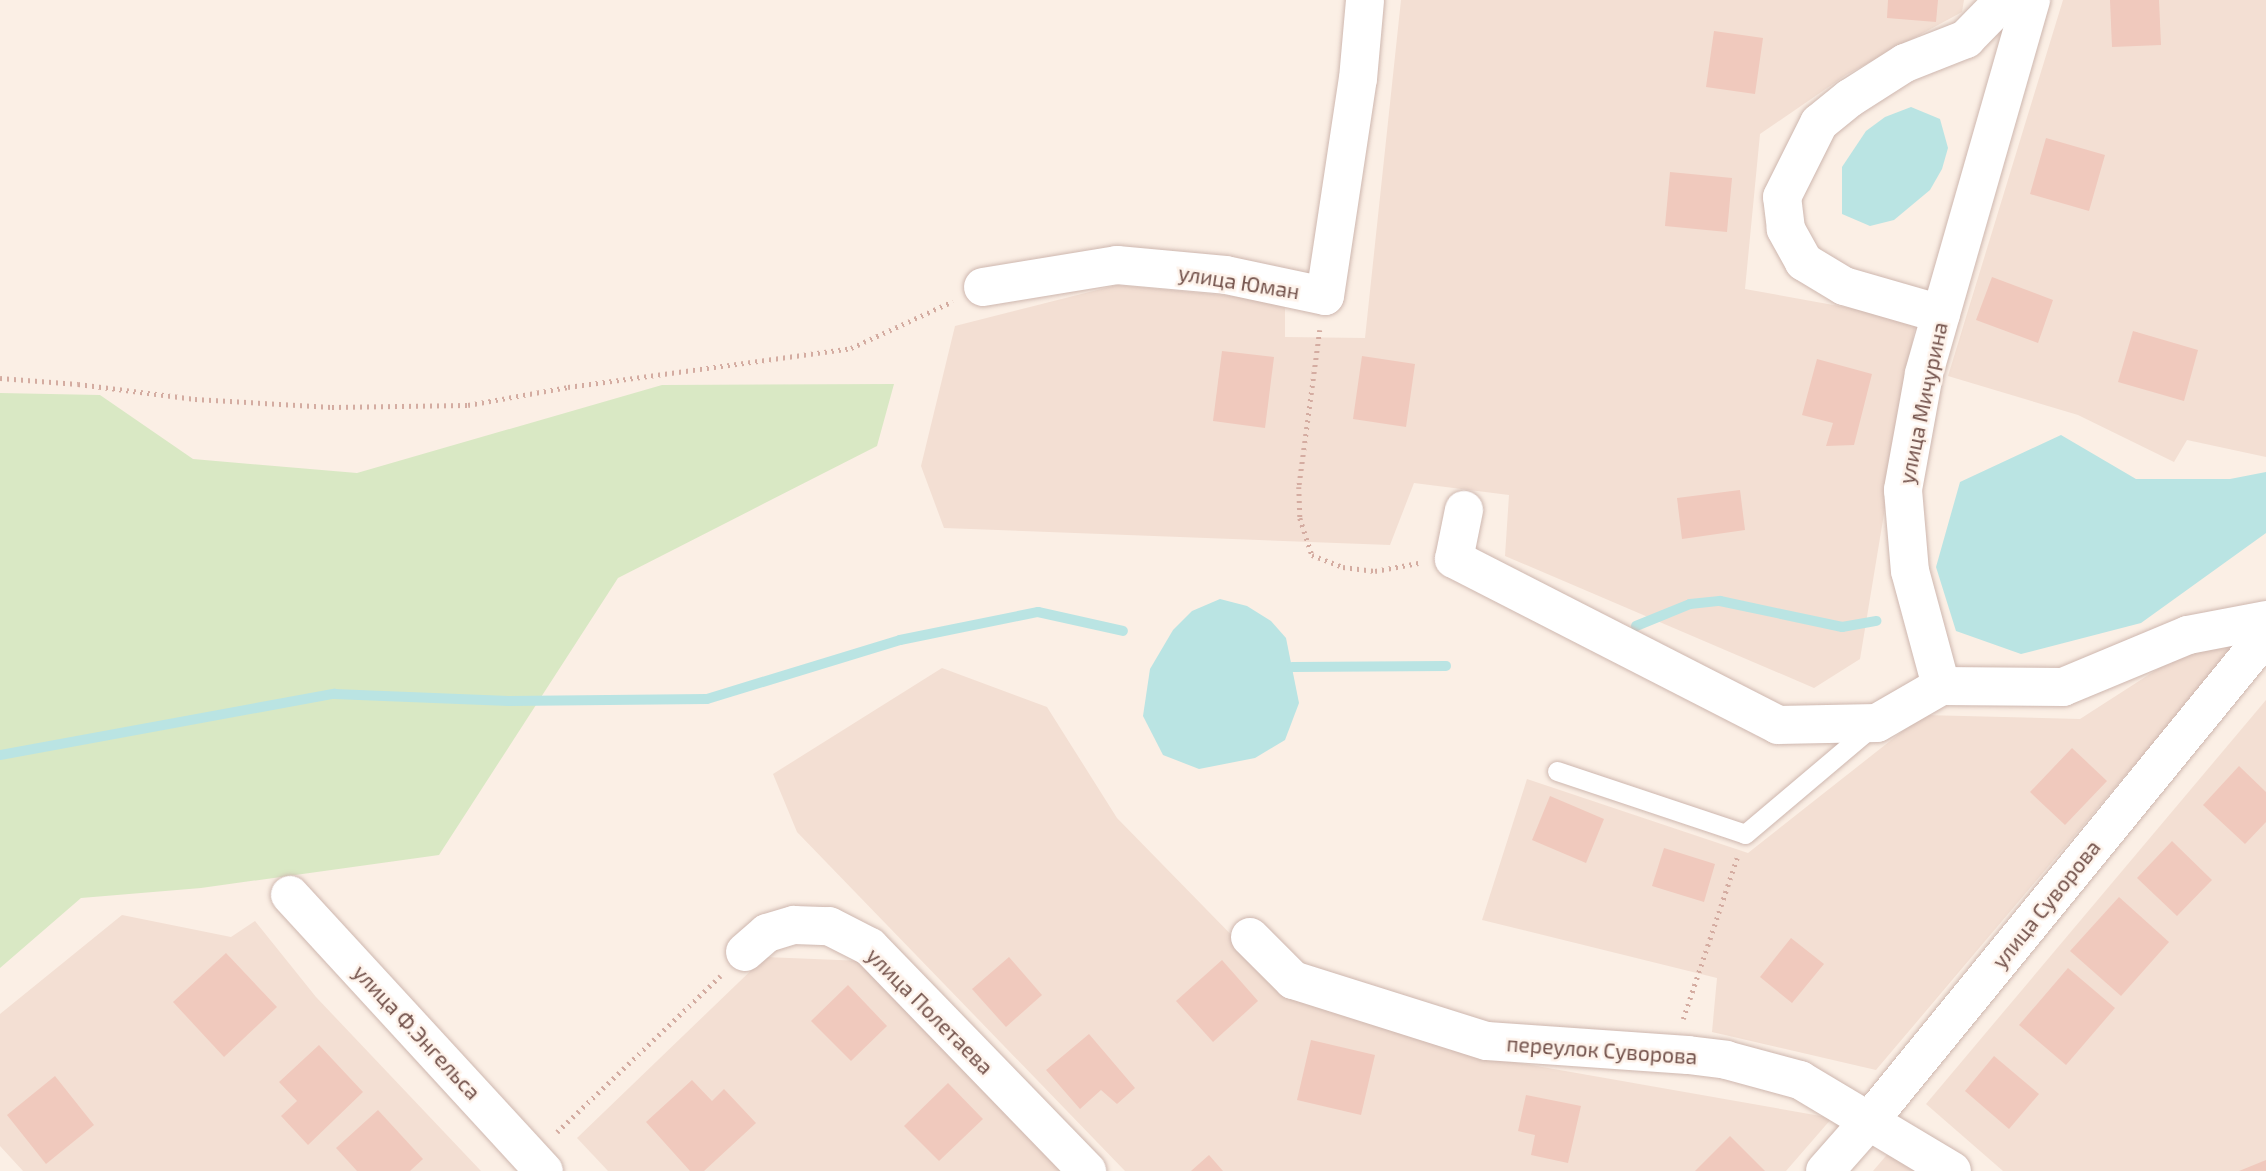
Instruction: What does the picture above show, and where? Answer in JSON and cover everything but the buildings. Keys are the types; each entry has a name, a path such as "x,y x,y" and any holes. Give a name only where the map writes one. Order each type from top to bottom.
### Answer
{"street":[{"name":"улица Юман","path":"983,287 1117,265 1226,275 1325,296 1358,79 1365,0"},
{"path":"1941,314 1844,286 1804,262 1786,229 1782,197 1819,123 1850,98 1905,63 1966,38 2004,0"},
{"name":"улица Мичурина","path":"1941,686 1910,571 1903,490 1924,374 2031,0"},
{"path":"1464,509 1454,559 1778,725 1877,723 1941,686 2063,687 2188,635 2266,620"},
{"name":"улица Суворова","path":"1825,1171 1870,1120 2266,635"},
{"name":"улица Ф.Энгельса","path":"290,895 538,1164"},
{"name":"улица Полетаева","path":"745,952 767,933 794,925 829,926 870,947 1087,1171"},
{"name":"переулок Суворова","path":"1250,937 1293,980 1487,1041 1688,1055 1726,1060 1800,1080 1952,1171"}],"lane":[{"path":"1558,771 1745,834 1877,723"}],"path":[{"path":"0,378 78,384 195,399 332,407 468,405 568,387 851,348 983,287"},
{"path":"1325,296 1299,487 1300,518 1312,555 1343,568 1376,571 1454,559"},
{"path":"1688,1055 1683,1019 1745,834"},
{"path":"538,1164 745,952"}],"shaded area":[{"path":"1401,0 1964,0 1962,12 1846,75 1760,134 1745,289 1916,320 1860,659 1814,688 1505,556 1509,495 1414,483 1390,545 944,528 921,466 955,326 1117,285 1285,301 1285,337 1365,338"},
{"path":"2063,0 2266,0 2266,457 2187,440 2174,462 2078,415 1948,376"},
{"path":"2247,644 2129,771 1876,1070 1712,1032 1717,978 1482,920 1527,779 1748,853 1923,715 2080,719 2195,645"},
{"path":"942,668 1047,707 1117,818 1290,995 1485,1057 1832,1118 1786,1171 1125,1171 797,832 773,774"},
{"path":"2266,700 2266,1171 2003,1171 1926,1104"},
{"path":"122,915 231,937 255,921 316,997 481,1171 23,1171 0,1146 0,1014"},
{"path":"765,957 863,961 1061,1171 608,1171 577,1138"},
{"path":"1897,1143 1928,1171 1873,1171"}],"green space":[{"path":"894,384 877,446 618,578 439,855 201,888 81,898 0,968 0,393 100,395 193,459 357,473 662,385"}],"water":[{"path":"1911,107 1940,119 1948,148 1942,169 1930,190 1894,220 1870,226 1842,214 1842,167 1866,131 1885,117"},
{"path":"2061,435 2136,479 2230,479 2266,472 2266,533 2141,623 2021,654 1956,631 1936,567 1960,482"},
{"path":"1220,599 1247,606 1271,621 1286,638 1299,703 1285,740 1255,758 1199,769 1163,755 1143,716 1150,669 1173,630 1192,611"}],"waterway":[{"path":"1636,626 1690,604 1720,601 1842,627 1876,621"},
{"path":"0,755 334,694 509,701 707,699 900,640 1038,612 1123,631"},
{"path":"1292,667 1446,666"}]}
